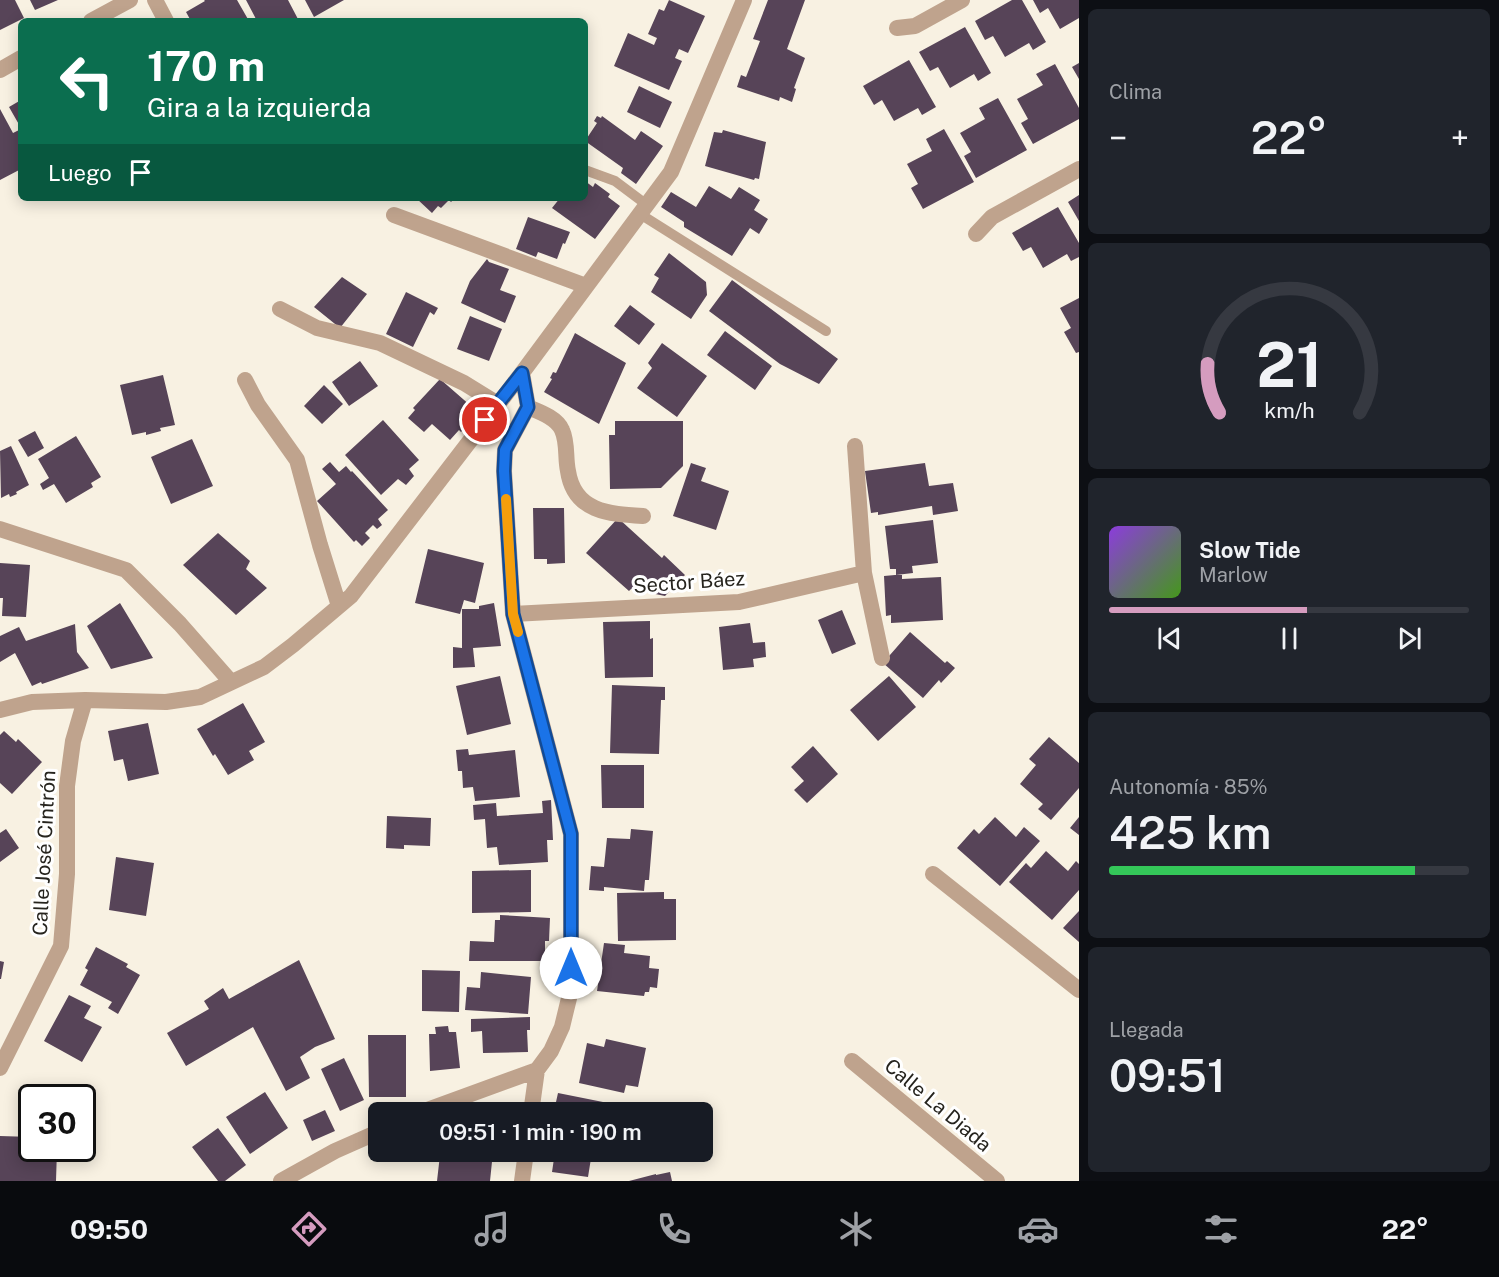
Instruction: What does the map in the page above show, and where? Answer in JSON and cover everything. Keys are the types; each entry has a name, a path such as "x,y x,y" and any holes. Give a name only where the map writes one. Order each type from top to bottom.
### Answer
{"street":[{"path":"97,18 130,0"},
{"path":"155,0 164,18"},
{"path":"0,710 32,702 85,700 166,702 200,697 264,667 351,596 522,373 671,172 744,0"},
{"path":"897,28 915,26 962,0"},
{"path":"0,70 18,60"},
{"path":"976,234 992,217 1079,169"},
{"path":"394,215 586,286"},
{"path":"279,309 317,328 380,343 464,383 498,404"},
{"path":"522,373 528,407 505,450 504,471 513,614 571,834 572,990 562,1027 551,1051 537,1070 533,1102"},
{"path":"245,380 258,405 297,460 339,606"},
{"path":"528,407 552,418 562,429 571,488 581,501 611,514 643,516"},
{"path":"855,446 864,573 882,658"},
{"path":"0,529 126,570 180,624 231,682"},
{"name":"Sector Báez","path":"513,614 739,603 864,573"},
{"name":"Calle José Cintrón","path":"0,1068 61,946 67,874 67,786 73,741 85,700"},
{"path":"933,874 1079,990"},
{"name":"Calle La Diada","path":"852,1061 997,1181"},
{"path":"449,1102 537,1070"},
{"path":"281,1181 335,1151 368,1136"},
{"path":"522,1181 525,1162"}],"lane":[{"path":"588,171 615,182 643,210 826,331"}],"building":[{"path":"0,0 15,0 24,18 18,18 18,21 0,30"},
{"path":"30,0 58,0 35,10"},
{"path":"237,0 247,18 189,18 186,12 205,1"},
{"path":"246,0 288,0 297,18 255,18"},
{"path":"305,0 344,0 314,17"},
{"path":"669,0 705,16 688,53 679,49 675,58 682,61 669,90 614,66 628,33 654,45 657,38 648,34 659,9 664,11"},
{"path":"768,0 805,0 787,49 805,58 794,88 796,89 792,102 780,97 779,101 737,87 741,75 746,77 760,41 753,39"},
{"path":"1012,0 1022,0 1046,42 1033,50 1029,43 1005,57 993,36 985,40 975,21"},
{"path":"1033,0 1079,0 1079,18 1060,29 1048,8 1040,13"},
{"path":"965,27 991,73 978,81 974,74 950,88 938,67 930,71 919,52"},
{"path":"909,60 936,107 922,115 918,108 894,121 882,100 874,105 863,86"},
{"path":"1079,63 1079,79 1072,67"},
{"path":"1055,64 1079,108 1079,119 1033,144 1021,123 1028,119 1017,99 1043,85 1036,74"},
{"path":"639,86 672,102 660,128 627,112"},
{"path":"998,98 1027,150 976,178 964,156 971,152 960,133 985,119 979,108"},
{"path":"18,102 18,123 9,107"},
{"path":"0,109 13,133 18,130 18,171 0,180"},
{"path":"597,116 601,118 602,116 635,140 641,131 663,146 636,184 621,173 623,168 588,143 588,136 597,123 594,121"},
{"path":"944,129 974,182 923,209 911,188 918,184 907,164 932,151 926,139"},
{"path":"723,130 766,142 759,179 754,180 705,166 714,132 722,133"},
{"path":"588,183 593,187 595,183 610,194 608,197 620,206 595,239 552,208 558,201 588,201"},
{"path":"709,186 731,199 739,187 760,200 754,210 768,219 759,234 750,228 732,256 684,227 684,222 661,207 671,192 696,207"},
{"path":"1079,195 1079,221 1068,202"},
{"path":"419,201 448,201 441,208 438,206 432,213"},
{"path":"1058,207 1079,243 1079,257 1071,261 1067,254 1043,268 1031,247 1023,251 1012,233"},
{"path":"528,217 570,232 557,259 538,252 536,257 516,249"},
{"path":"669,253 706,282 707,295 691,319 651,292 659,278 654,275"},
{"path":"487,259 489,262 509,269 500,290 516,296 505,323 461,303 470,281"},
{"path":"342,277 367,294 340,328 314,307"},
{"path":"732,280 838,359 819,384 780,364 709,311"},
{"path":"406,292 438,308 434,315 430,312 413,347 386,334"},
{"path":"1079,298 1079,352 1076,353 1064,332 1071,328 1060,308"},
{"path":"630,305 655,324 639,345 614,326"},
{"path":"470,316 502,329 489,361 457,349"},
{"path":"725,331 772,366 755,390 707,355"},
{"path":"575,333 626,363 599,424 544,392"},
{"path":"662,343 707,376 677,417 637,388 652,368 648,363"},
{"path":"360,361 378,386 349,406 332,382"},
{"path":"163,375 175,425 160,428 161,431 146,435 146,432 132,435 120,385"},
{"path":"440,379 479,413 450,440 432,424 424,432 408,418 415,410 413,408"},
{"path":"324,385 343,404 322,424 304,406"},
{"path":"383,420 419,460 409,469 414,476 406,485 398,479 381,495 345,455"},
{"path":"615,421 683,421 683,466 661,488 610,489 609,435 615,435"},
{"path":"35,431 44,448 28,457 18,440"},
{"path":"76,436 101,477 91,483 93,487 66,503 54,484 43,490 40,484 49,478 38,459"},
{"path":"192,439 213,486 171,504 151,457"},
{"path":"11,446 29,485 16,492 17,494 10,497 9,494 1,498 0,451"},
{"path":"330,462 339,472 346,466 388,510 378,519 382,525 377,529 373,525 365,533 370,538 362,546 356,540 354,542 317,501 336,484 322,469"},
{"path":"691,463 706,468 701,481 729,491 716,530 673,516"},
{"path":"925,463 929,486 953,483 958,511 933,515 932,506 878,515 878,512 871,513 865,471"},
{"path":"533,508 564,508 565,563 547,564 547,559 534,559"},
{"path":"618,518 662,558 664,555 685,575 665,596 631,589 629,591 586,553"},
{"path":"933,520 938,563 912,566 913,573 896,575 896,569 890,569 885,526"},
{"path":"218,533 250,561 246,569 267,588 236,615 183,565"},
{"path":"428,549 484,563 475,603 464,600 460,614 415,603"},
{"path":"0,563 30,565 26,617 2,616"},
{"path":"902,575 902,579 941,577 943,620 891,623 891,615 886,616 884,576"},
{"path":"120,603 153,658 111,669 87,626"},
{"path":"494,603 501,646 473,648 475,667 453,668 453,647 462,648 462,609 479,609 479,606"},
{"path":"842,610 856,644 832,654 818,620"},
{"path":"650,621 650,639 653,638 653,677 605,678 603,622"},
{"path":"750,623 753,643 765,642 766,657 753,659 754,667 723,670 719,627"},
{"path":"75,624 77,652 89,668 32,686 15,653 0,662 0,636 19,627 26,641"},
{"path":"910,632 945,663 947,661 955,668 941,683 939,680 923,698 883,663"},
{"path":"500,676 511,724 467,735 456,686"},
{"path":"889,676 916,707 878,741 850,710"},
{"path":"612,685 665,687 665,700 661,700 659,754 610,753"},
{"path":"243,703 265,742 249,751 254,760 228,775 215,754 213,756 197,729"},
{"path":"148,723 159,774 128,781 123,759 114,761 108,731"},
{"path":"4,731 16,742 18,739 42,762 12,794 0,783 0,735"},
{"path":"1049,737 1079,763 1079,788 1051,820 1038,809 1043,804 1020,784 1036,765 1029,759"},
{"path":"813,746 838,774 807,803 794,790 804,781 791,767"},
{"path":"468,749 469,755 515,750 520,797 475,801 473,787 463,788 462,771 458,771 456,750"},
{"path":"601,765 644,765 644,808 602,808"},
{"path":"551,800 553,840 547,840 548,862 499,865 497,847 487,848 485,819 474,820 473,805 496,803 497,816 543,813 542,801"},
{"path":"387,816 431,818 430,846 404,845 404,849 386,848"},
{"path":"995,817 1016,837 1024,827 1040,841 1000,886 957,848 974,829 979,834"},
{"path":"1079,817 1079,835 1070,828"},
{"path":"6,829 19,848 0,862 0,833"},
{"path":"631,829 653,831 649,880 645,880 644,891 604,887 604,891 589,890 591,866 604,867 607,838 630,839"},
{"path":"1046,851 1068,871 1076,861 1079,864 1079,890 1052,920 1009,882 1026,863 1031,868"},
{"path":"116,857 154,863 146,916 109,910"},
{"path":"531,870 531,912 472,913 472,871"},
{"path":"664,892 664,899 676,899 676,940 618,941 617,893"},
{"path":"1079,911 1079,942 1063,928"},
{"path":"500,915 550,918 549,941 545,941 545,961 469,961 470,941 494,942 495,920 500,920"},
{"path":"604,943 625,945 624,953 650,956 649,968 659,969 657,988 650,987 649,992 645,992 644,996 597,991"},
{"path":"96,947 128,964 126,967 140,975 118,1014 108,1008 112,1002 80,985 88,970 85,968"},
{"path":"299,960 335,1039 315,1047 300,1057 310,1078 286,1091 253,1027 186,1066 167,1033 209,1009 204,1001 223,988 229,999"},
{"path":"0,961 4,962 1,979 0,979"},
{"path":"422,970 460,971 459,1012 422,1011"},
{"path":"481,972 531,977 528,1014 465,1010 467,987 480,988"},
{"path":"69,995 91,1006 84,1018 102,1027 82,1062 44,1041"},
{"path":"530,1017 530,1030 527,1030 528,1052 483,1053 482,1031 471,1032 471,1019"},
{"path":"448,1026 449,1032 456,1032 460,1068 430,1071 429,1034 436,1034 435,1027"},
{"path":"368,1035 406,1035 406,1097 369,1097"},
{"path":"606,1039 646,1048 638,1087 626,1085 624,1093 579,1083 587,1043 604,1047"},
{"path":"344,1058 364,1100 340,1111 321,1069"},
{"path":"265,1092 288,1128 250,1154 226,1117"},
{"path":"558,1093 603,1102 556,1102"},
{"path":"325,1110 335,1131 312,1141 303,1120"},
{"path":"218,1128 246,1165 225,1181 218,1181 192,1147"},
{"path":"0,1136 18,1137 18,1162 57,1162 56,1181 0,1181"},
{"path":"439,1162 492,1162 490,1181 437,1181"},
{"path":"554,1162 590,1162 588,1177 552,1172"},
{"path":"670,1172 672,1181 629,1181 656,1174"}],"slow traffic":[{"path":"506,499 513,614 518,632"}],"route":[{"path":"485,420 522,373 528,407 505,450 504,471 513,614 571,834 571,968"}]}
